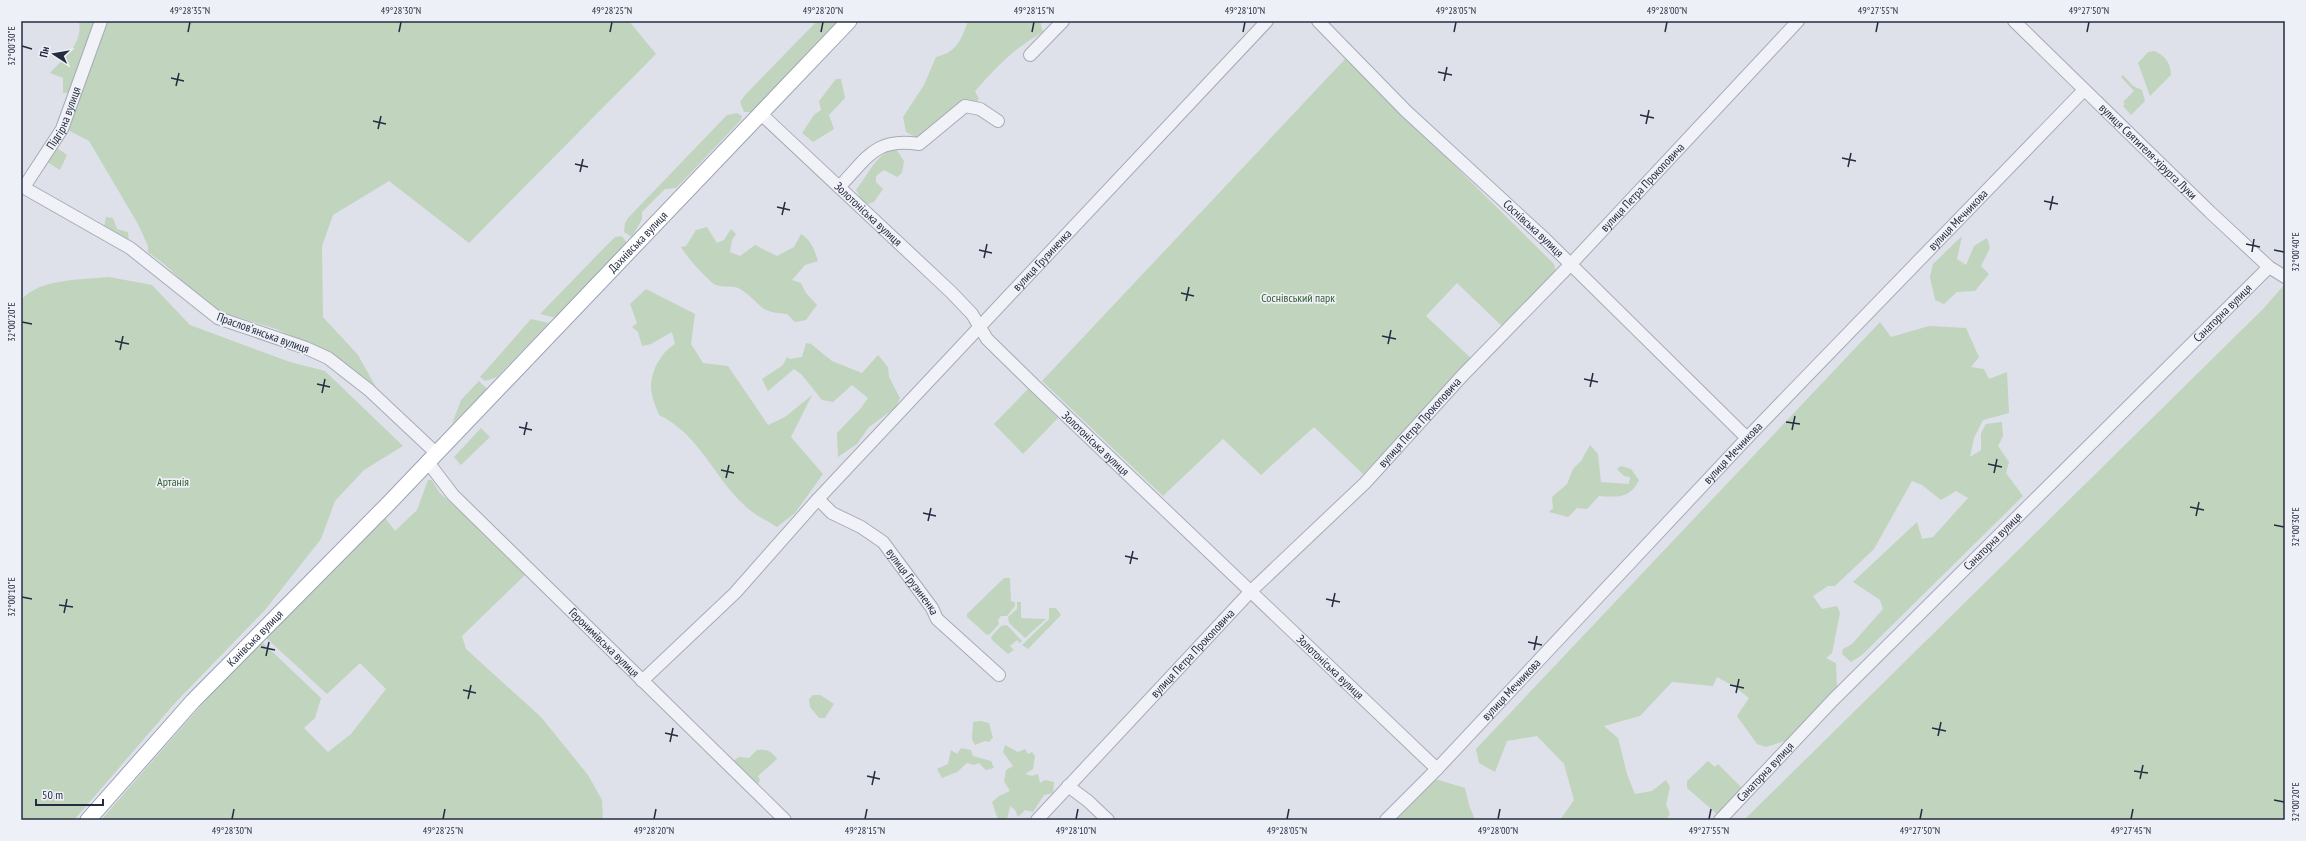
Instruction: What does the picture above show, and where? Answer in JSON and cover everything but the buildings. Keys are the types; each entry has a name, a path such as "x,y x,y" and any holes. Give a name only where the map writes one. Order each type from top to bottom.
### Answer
{"main road":[{"name":"Дахнівська вулиця","path":"431,457 849,21"},
{"name":"Канівська вулиця","path":"88,820 193,701 431,457"}],"street":[{"name":"Підгірна вулиця","path":"22,186 62,129 100,21"},
{"path":"1030,55 1063,21"},
{"name":"вулиця Грузиненка","path":"642,681 735,593 818,499 1267,21"},
{"name":"Соснівська вулиця","path":"1318,21 1406,111 1570,265 1747,438"},
{"name":"вулиця Петра Прокоповича","path":"1037,820 1250,592 1365,483 1462,376 1570,265 1798,21"},
{"name":"вулиця Святителя-хірурга Луки","path":"2014,21 2084,90 2280,272"},
{"name":"вулиця Мечникова","path":"1386,820 1437,769 1747,438 2084,90"},
{"path":"839,187 876,149 889,143 904,142 919,144 965,106 980,109 998,122"},
{"name":"Золотоніська вулиця","path":"760,113 951,292 972,314 987,340 1437,769"},
{"name":"Прасловʼянська вулиця","path":"22,186 130,248 218,318 306,348 328,358 369,390 417,437 431,457"},
{"name":"Санаторна вулиця","path":"1720,820 1833,700 2280,272"},
{"name":"Геронимівська вулиця","path":"431,457 453,495 785,820"},
{"name":"вулиця Грузиненка","path":"818,499 832,513 861,527 883,542 932,608 937,619 999,675"},
{"path":"1068,786 1088,801 1108,820"}],"green space":[{"path":"79,21 101,21 73,92 63,93 63,78 50,73 67,56 76,43 80,29"},
{"path":"103,21 629,21 656,54 469,243 389,181 333,215 322,246 323,317 358,355 376,387 328,353 276,329 214,310 164,264 148,252 148,246 138,224 89,141 64,128"},
{"path":"817,21 838,21 751,112 744,112 740,102 745,95"},
{"path":"968,21 1040,21 1043,32 1032,38 1006,58 975,91 979,99 976,103 917,138 906,132 903,117 924,85 936,57 949,52 954,48 963,34"},
{"path":"2155,51 2167,60 2171,75 2150,96 2138,63 2148,52"},
{"name":"Соснівський парк","path":"1346,58 1554,264 1556,272 1505,329 1457,283 1426,316 1474,361 1363,474 1314,427 1261,475 1223,439 1163,496 1042,381"},
{"path":"2123,75 2133,86 2142,90 2145,101 2131,115 2123,106 2125,104 2123,102 2134,91 2121,77"},
{"path":"836,79 841,79 845,98 829,115 834,129 813,142 802,133 814,115 821,110 819,101"},
{"path":"737,113 742,116 741,120 682,182 676,188 665,189 642,212 642,219 632,237 624,232 625,223 628,218 727,115"},
{"path":"54,146 67,155 60,170 44,160"},
{"path":"896,149 904,161 902,173 897,177 884,170 876,176 876,182 883,189 874,202 868,204 862,201 856,190 878,159 889,151"},
{"path":"106,217 113,218 117,229 128,232 129,242 104,227"},
{"path":"707,227 717,243 724,240 731,229 736,234 732,240 730,252 740,256 755,245 777,256 794,247 801,234 808,239 814,249 818,261 805,265 792,280 801,283 806,293 817,305 806,320 795,322 787,314 764,309 740,289 716,285 708,279 692,262 681,247 686,246 696,230"},
{"path":"622,236 627,243 556,318 540,314 615,237"},
{"path":"1962,236 1957,259 1966,265 1974,246 1987,238 1990,248 1981,266 1989,274 1975,291 1957,292 1944,304 1935,300 1930,277 1933,264"},
{"name":"Артанія","path":"109,277 152,285 190,325 290,362 325,371 403,446 364,470 335,501 321,539 265,610 175,703 74,820 21,820 21,300 29,293 50,284 62,281"},
{"path":"2285,284 2285,820 1744,820 2264,308"},
{"path":"646,289 695,314 691,344 703,363 728,366 768,425 785,417 812,395 791,437 823,474 795,513 777,527 755,514 744,505 733,494 705,456 685,433 673,423 659,415 651,390 651,381 655,368 661,357 670,347 675,344 672,332 651,344 642,346 638,332 632,327 637,323 630,304"},
{"path":"531,319 549,323 497,377 485,381 480,377"},
{"path":"1880,322 1891,337 1929,326 1966,328 1979,357 1971,367 1984,369 1989,379 2007,372 2009,413 1983,420 1974,438 1970,457 1981,450 1981,433 1986,424 2002,422 2003,436 1998,446 2009,462 2006,473 2023,496 1862,655 1851,662 1842,654 1843,649 1852,644 1883,609 1880,600 1853,582 1917,522 1922,539 1933,537 1968,498 1956,491 1941,500 1922,485 1912,481 1874,549 1835,586 1828,586 1813,596 1822,609 1837,606 1840,613 1832,653 1826,658 1836,663 1837,689 1788,740 1766,747 1757,744 1737,716 1749,698 1735,687 1717,677 1713,686 1672,682 1640,716 1604,726 1618,738 1627,774 1635,794 1652,791 1666,780 1670,787 1666,805 1670,814 1666,820 1560,820 1574,800 1564,764 1537,736 1507,741 1495,772 1479,763 1476,749"},
{"path":"806,343 811,344 832,361 862,373 878,355 888,367 889,377 900,398 895,408 869,427 857,444 838,457 837,433 861,408 868,398 852,385 833,402 822,400 802,375 794,369 768,391 762,379 783,365 787,357 790,359 802,357"},
{"path":"479,381 487,389 452,424 461,400"},
{"path":"1028,389 1058,418 1023,454 994,424"},
{"path":"481,428 490,437 461,465 454,457"},
{"path":"1590,445 1598,454 1601,482 1629,484 1630,477 1624,476 1617,469 1621,466 1631,469 1639,480 1627,494 1612,497 1599,496 1587,509 1577,508 1568,517 1549,512 1553,508 1552,497 1567,484 1573,469 1581,461"},
{"path":"428,480 432,480 439,492 527,573 462,636 466,649 541,717 588,775 602,800 603,820 101,820 259,639 321,698 315,718 304,728 328,752 351,734 386,689 360,663 327,694 263,635 383,515 395,531 417,510"},
{"path":"1004,578 1010,578 1011,601 1015,602 1015,606 1007,616 1001,616 998,620 999,624 990,634 987,635 967,617 967,614"},
{"path":"1017,602 1021,602 1021,618 1046,619 1025,638 1009,623 1008,617 1017,609"},
{"path":"1049,608 1056,608 1061,615 1028,649 1022,645 1049,619"},
{"path":"1007,625 1022,641 1020,643 1017,640 1010,646 1014,650 1008,654 992,640 991,637 1001,626"},
{"path":"813,695 820,695 834,704 825,718 819,718 810,707 809,699"},
{"path":"981,721 989,723 993,738 989,742 985,741 975,745 972,739 973,722"},
{"path":"1005,745 1018,752 1025,749 1028,754 1032,752 1035,756 1033,769 1025,774 1032,776 1038,774 1040,783 1045,780 1054,782 1053,793 1044,795 1033,812 1025,810 1018,817 1015,810 1010,806 1007,820 998,820 992,802 999,796 1010,791 1004,781 1006,770 1013,766 1003,752"},
{"path":"961,748 971,750 973,756 991,761 994,768 986,770 979,763 974,765 967,763 957,772 942,778 937,769 948,764 951,750 957,754"},
{"path":"757,750 769,752 777,759 758,776 760,780 758,784 733,761 739,757 749,758"},
{"path":"1708,761 1715,767 1718,764 1742,788 1718,815 1687,788 1687,781"},
{"path":"1432,778 1465,788 1469,805 1475,820 1391,820"}]}
